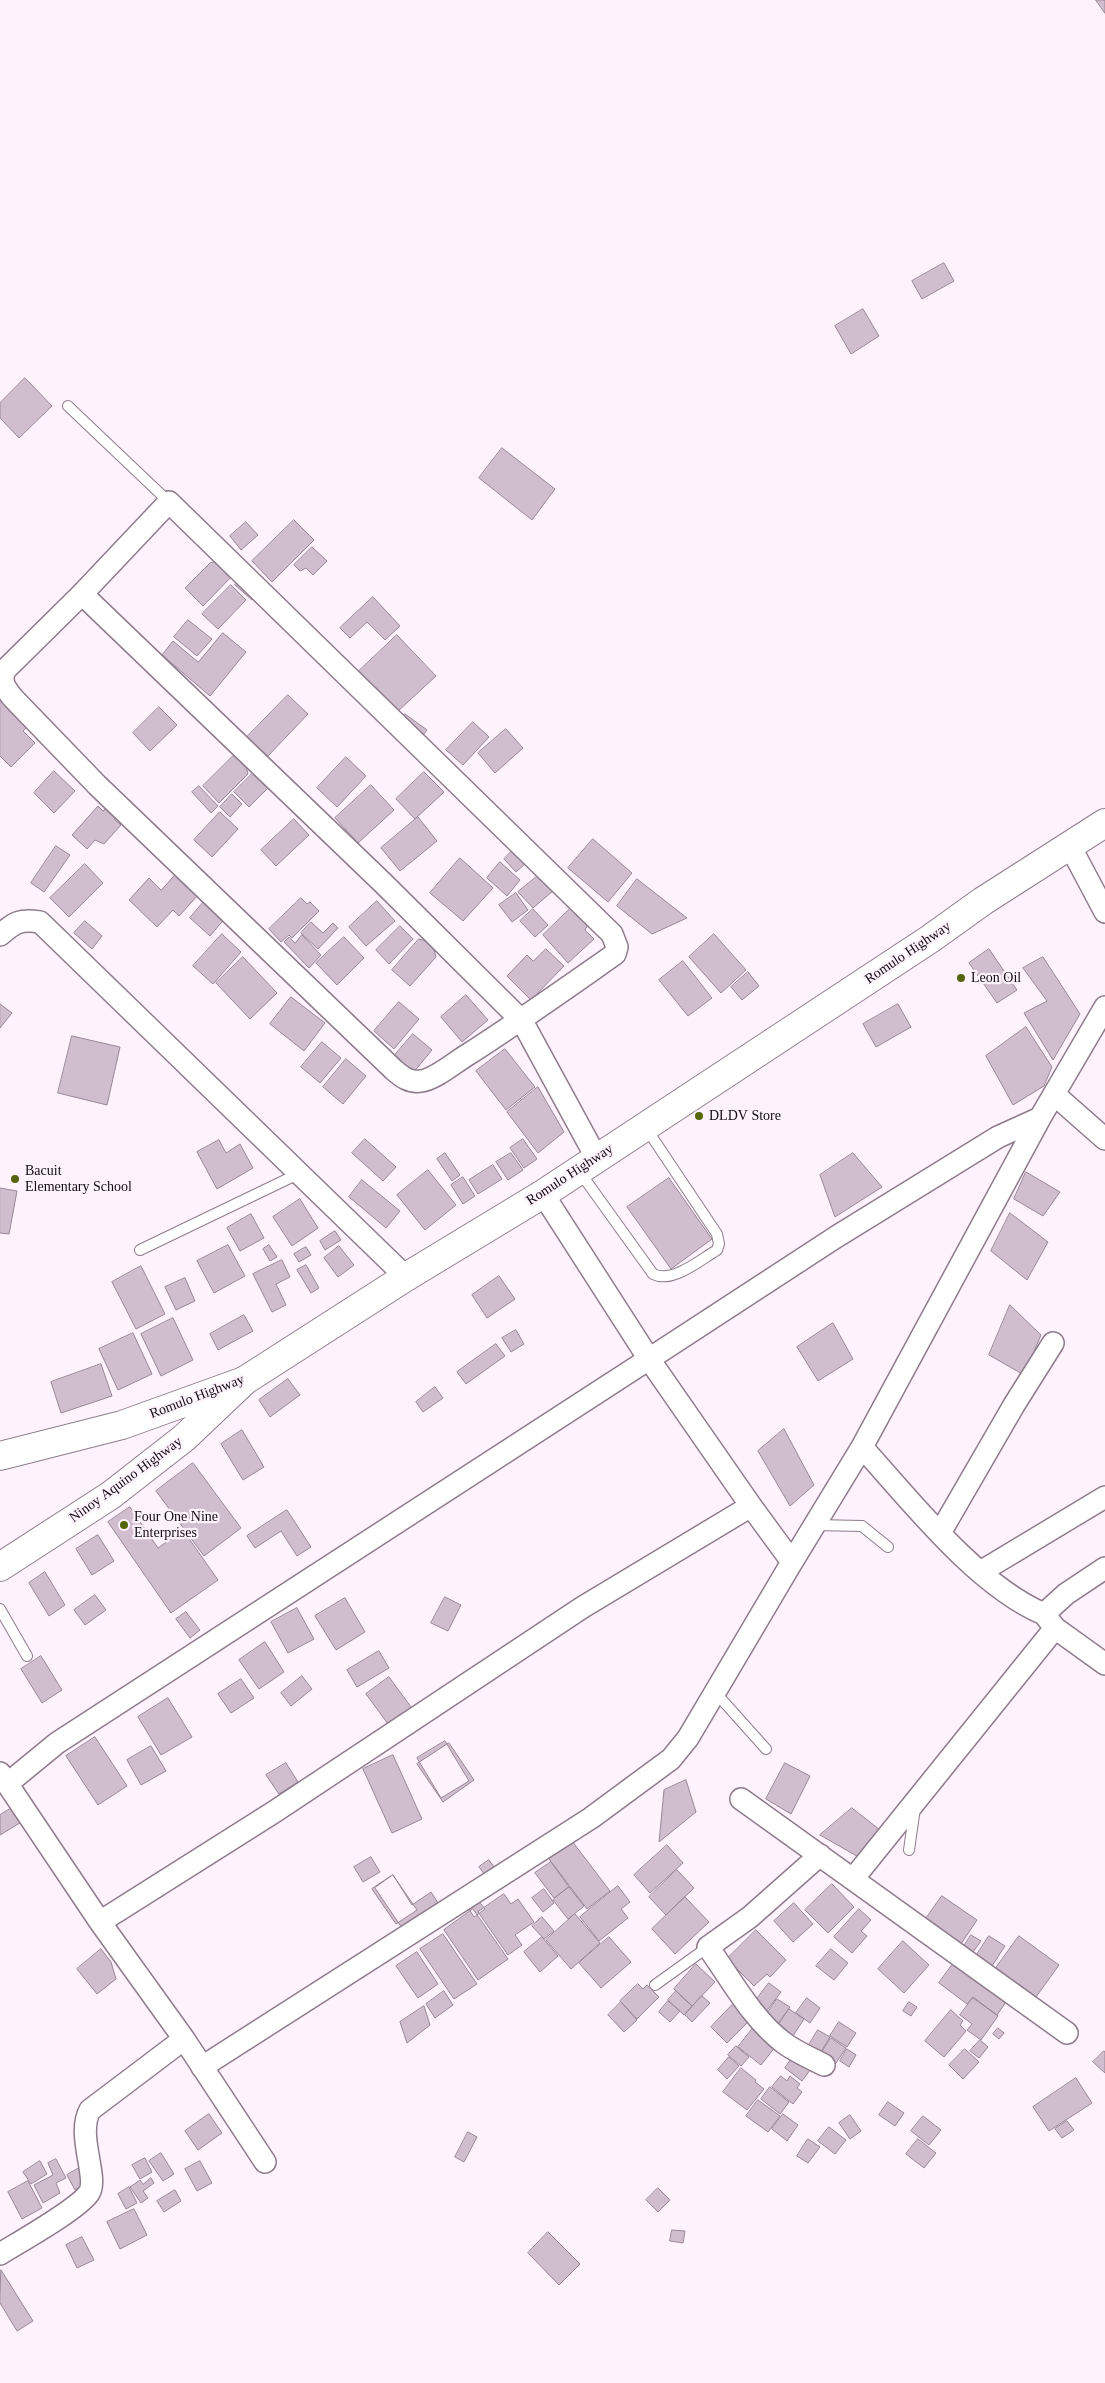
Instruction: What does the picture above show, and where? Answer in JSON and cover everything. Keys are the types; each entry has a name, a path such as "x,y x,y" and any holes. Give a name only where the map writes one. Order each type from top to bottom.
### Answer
{"main road":[{"name":"Romulo Highway","path":"0,1456 122,1425 244,1381 406,1277 543,1194 930,939 983,901 1105,823"},
{"name":"Ninoy Aquino Highway","path":"0,1567 110,1495 184,1438 244,1381"}],"street":[{"path":"169,502 612,934 618,947 615,954 522,1021 423,1081 405,1079 97,785 12,698 3,685 2,678 5,670 82,594 169,502"},
{"path":"82,594 383,883 522,1021 588,1164"},
{"path":"1070,846 1105,912"},
{"path":"0,935 12,924 25,920 40,922 406,1277"},
{"path":"202,2067 583,1823 671,1759 688,1738 862,1446 1040,1118 1105,1006"},
{"path":"1055,1095 1105,1139"},
{"path":"265,2162 184,2039 100,1922 3,1778 836,1237 998,1137 1040,1118"},
{"path":"543,1194 649,1358 792,1562"},
{"path":"940,1533 1014,1405 1053,1343"},
{"path":"862,1446 940,1533 982,1571 1018,1601 1049,1621 1105,1664"},
{"path":"982,1571 1105,1497"},
{"path":"100,1922 274,1812 583,1607 751,1506"},
{"path":"853,1879 915,1802 1049,1621 1066,1594 1105,1568"},
{"path":"741,1799 1067,2033"},
{"path":"820,1855 750,1917 708,1947 770,2031 785,2043 824,2066"},
{"path":"0,2254 73,2207 89,2193 92,2181 85,2130 86,2117 90,2110 184,2039"}],"lane":[{"path":"68,406 169,502"},
{"path":"588,1164 653,1274 659,1278 672,1276 717,1250 719,1244 718,1234 644,1126"},
{"path":"140,1250 298,1174"},
{"path":"815,1525 862,1526 888,1547"},
{"path":"0,1609 26,1656"},
{"path":"715,1692 766,1749"},
{"path":"909,1850 915,1802"},
{"path":"655,1985 708,1947"}],"building":[{"path":"1096,0 1105,0 1105,13"},
{"path":"944,263 954,281 922,299 912,281"},
{"path":"863,309 879,336 851,354 835,326"},
{"path":"25,378 52,406 19,438 0,418 0,403"},
{"path":"502,448 555,489 532,520 479,478"},
{"path":"294,520 314,540 272,582 252,561"},
{"path":"246,522 258,535 241,550 230,536"},
{"path":"312,547 327,561 313,575 306,568 300,571 294,565"},
{"path":"222,560 235,573 203,606 185,588 210,563"},
{"path":"241,578 258,594 252,600 235,585"},
{"path":"231,585 246,600 218,629 202,614"},
{"path":"373,597 400,626 385,640 367,622 350,638 340,628"},
{"path":"188,620 212,639 197,656 174,637"},
{"path":"223,633 246,652 210,696 162,655 173,641 198,662"},
{"path":"397,635 436,676 397,712 359,671"},
{"path":"0,693 31,723 23,731 35,743 11,767 0,756"},
{"path":"288,695 308,714 267,757 247,737"},
{"path":"159,707 177,725 150,751 133,733"},
{"path":"405,714 427,730 416,744 394,728"},
{"path":"473,722 489,737 463,765 446,750"},
{"path":"506,729 523,748 495,773 478,753"},
{"path":"233,756 244,758 248,774 219,803 203,786"},
{"path":"346,757 366,776 337,807 317,788"},
{"path":"54,771 75,791 54,813 34,793"},
{"path":"254,772 269,787 249,807 234,792"},
{"path":"424,772 444,792 415,819 396,799"},
{"path":"371,785 394,810 358,843 335,818"},
{"path":"199,786 218,806 211,813 192,792"},
{"path":"232,794 242,804 230,817 220,807"},
{"path":"109,804 120,814 114,819 121,825 104,844 95,840 87,849 72,835 98,806 103,811"},
{"path":"220,812 238,829 212,857 194,840"},
{"path":"418,817 437,841 400,871 381,848"},
{"path":"294,819 309,835 276,866 261,850"},
{"path":"593,839 632,873 608,902 568,868"},
{"path":"56,846 70,855 44,892 31,883"},
{"path":"513,850 526,863 516,872 504,859"},
{"path":"460,858 493,888 463,921 430,893"},
{"path":"500,862 520,880 507,896 487,878"},
{"path":"85,864 103,883 69,917 50,898"},
{"path":"177,873 199,894 179,916 173,910 157,927 129,900 149,878 161,890"},
{"path":"540,874 553,891 533,908 518,892"},
{"path":"637,879 687,918 652,934 617,906"},
{"path":"516,893 528,910 512,922 499,905"},
{"path":"207,898 227,916 210,936 190,918"},
{"path":"301,898 307,904 310,902 319,911 292,938 289,935 281,942 269,929"},
{"path":"377,901 395,921 366,946 349,927"},
{"path":"575,904 590,921 585,930 594,939 568,963 543,935"},
{"path":"533,909 548,925 535,937 520,921"},
{"path":"85,921 102,936 92,949 74,933"},
{"path":"311,922 323,933 333,923 338,928 318,949 301,933"},
{"path":"400,926 413,939 389,964 376,950"},
{"path":"222,934 241,952 213,984 193,966"},
{"path":"714,934 746,970 721,993 689,957"},
{"path":"302,935 321,955 309,968 284,942 289,937 295,943"},
{"path":"344,937 364,958 337,985 316,963"},
{"path":"419,939 432,943 436,957 410,986 392,970"},
{"path":"546,949 564,966 531,1000 507,976 527,955 533,961"},
{"path":"989,949 1017,990 997,1003 969,963"},
{"path":"243,957 277,993 250,1019 216,983"},
{"path":"1043,957 1080,1014 1053,1060 1024,1013 1047,1001 1023,968"},
{"path":"683,961 712,998 688,1016 659,980"},
{"path":"748,972 759,986 742,1000 731,987"},
{"path":"466,995 488,1020 462,1042 441,1017"},
{"path":"291,997 325,1023 304,1051 270,1024"},
{"path":"399,1002 419,1019 394,1049 374,1031"},
{"path":"0,1004 12,1013 0,1028"},
{"path":"898,1004 911,1027 876,1047 863,1024"},
{"path":"1026,1027 1052,1067 1044,1086 1013,1105 986,1056"},
{"path":"413,1034 432,1050 413,1073 394,1056"},
{"path":"72,1036 120,1047 107,1105 58,1093"},
{"path":"322,1042 341,1058 320,1083 301,1067"},
{"path":"505,1049 535,1087 506,1110 476,1071"},
{"path":"346,1059 366,1076 343,1104 323,1087"},
{"path":"538,1087 564,1132 538,1153 507,1112"},
{"path":"365,1139 396,1167 383,1181 352,1153"},
{"path":"523,1139 537,1159 524,1168 510,1148"},
{"path":"219,1140 226,1153 240,1144 253,1168 217,1189 197,1152"},
{"path":"445,1153 460,1175 452,1181 437,1159"},
{"path":"511,1153 523,1170 508,1180 496,1162"},
{"path":"853,1153 882,1187 835,1217 820,1175"},
{"path":"493,1165 502,1179 478,1194 469,1180"},
{"path":"428,1170 456,1205 425,1230 397,1195"},
{"path":"1026,1172 1060,1192 1043,1216 1014,1199"},
{"path":"463,1177 475,1196 463,1204 451,1185"},
{"path":"669,1178 712,1239 671,1269 627,1207"},
{"path":"362,1180 400,1211 386,1228 349,1197"},
{"path":"0,1188 17,1191 9,1234 0,1233"},
{"path":"300,1199 318,1228 292,1246 273,1217"},
{"path":"1010,1213 1048,1242 1027,1280 991,1251"},
{"path":"251,1214 264,1238 240,1251 227,1228"},
{"path":"335,1231 341,1240 325,1250 320,1241"},
{"path":"228,1245 245,1276 214,1293 197,1261"},
{"path":"269,1245 277,1257 270,1261 263,1249"},
{"path":"339,1246 354,1265 338,1277 324,1258"},
{"path":"306,1247 311,1255 299,1262 294,1254"},
{"path":"282,1260 290,1277 276,1284 286,1305 272,1312 253,1274"},
{"path":"306,1265 319,1288 311,1293 297,1270"},
{"path":"141,1266 165,1314 136,1329 112,1282"},
{"path":"499,1276 515,1299 487,1318 472,1295"},
{"path":"185,1278 195,1301 176,1310 165,1287"},
{"path":"1010,1305 1041,1335 1024,1375 989,1355"},
{"path":"244,1315 253,1331 218,1350 210,1334"},
{"path":"173,1318 193,1360 161,1376 141,1334"},
{"path":"833,1323 853,1359 818,1381 797,1347"},
{"path":"516,1330 524,1344 511,1352 502,1338"},
{"path":"133,1333 152,1374 118,1390 99,1349"},
{"path":"496,1344 505,1356 466,1384 457,1372"},
{"path":"101,1364 112,1396 61,1413 51,1382"},
{"path":"288,1379 300,1395 270,1417 259,1400"},
{"path":"435,1387 443,1398 423,1412 416,1402"},
{"path":"784,1429 814,1485 790,1506 758,1451"},
{"path":"242,1430 264,1467 243,1480 221,1444"},
{"path":"193,1463 241,1528 204,1556 156,1491"},
{"path":"130,1507 158,1548 183,1530 218,1580 171,1613 108,1522"},
{"path":"287,1510 311,1547 297,1556 281,1531 255,1548 247,1536"},
{"path":"98,1535 114,1561 92,1575 76,1549"},
{"path":"45,1572 65,1605 49,1616 29,1583"},
{"path":"95,1595 106,1610 85,1625 74,1610"},
{"path":"445,1597 461,1605 448,1631 431,1623"},
{"path":"345,1598 365,1632 336,1650 315,1616"},
{"path":"297,1608 314,1639 288,1653 271,1622"},
{"path":"186,1612 200,1630 190,1638 176,1619"},
{"path":"265,1642 284,1672 259,1689 239,1660"},
{"path":"379,1651 389,1668 357,1687 347,1670"},
{"path":"41,1656 62,1690 42,1703 21,1669"},
{"path":"302,1676 312,1689 291,1706 281,1693"},
{"path":"389,1677 414,1711 391,1728 366,1694"},
{"path":"241,1679 254,1698 231,1713 218,1694"},
{"path":"168,1698 192,1737 161,1755 138,1717"},
{"path":"95,1737 127,1786 98,1805 66,1756"},
{"path":"445,1741 469,1781 441,1798 417,1758"},
{"path":"449,1743 474,1780 443,1802 417,1764"},
{"path":"151,1746 166,1771 141,1785 127,1760"},
{"path":"393,1755 422,1819 392,1833 363,1769"},
{"path":"286,1763 298,1782 279,1794 266,1775"},
{"path":"785,1763 810,1776 791,1814 766,1799"},
{"path":"686,1780 696,1812 659,1842 664,1790"},
{"path":"15,1806 23,1821 0,1835 0,1815"},
{"path":"852,1808 880,1830 862,1859 820,1835"},
{"path":"572,1841 610,1891 587,1909 549,1859"},
{"path":"667,1845 683,1863 650,1893 634,1875"},
{"path":"371,1857 380,1872 363,1882 354,1867"},
{"path":"489,1860 495,1868 485,1875 479,1867"},
{"path":"551,1862 569,1887 554,1898 535,1873"},
{"path":"677,1870 694,1888 666,1915 649,1897"},
{"path":"393,1875 412,1905 431,1892 438,1903 402,1928 375,1888"},
{"path":"393,1875 417,1910 396,1924 372,1889"},
{"path":"832,1884 854,1907 828,1933 805,1910"},
{"path":"618,1886 630,1902 621,1909 628,1918 599,1941 580,1917"},
{"path":"569,1887 584,1906 568,1919 553,1900"},
{"path":"544,1889 554,1903 543,1912 532,1898"},
{"path":"504,1894 511,1904 518,1899 534,1922 515,1935 522,1945 508,1955 478,1912"},
{"path":"942,1896 977,1920 961,1944 925,1920"},
{"path":"685,1897 709,1922 675,1954 652,1929"},
{"path":"477,1899 485,1909 474,1917 467,1906"},
{"path":"794,1903 813,1924 793,1942 774,1921"},
{"path":"473,1909 508,1959 478,1980 444,1930"},
{"path":"859,1909 871,1920 861,1931 867,1936 852,1953 834,1937"},
{"path":"575,1914 600,1943 571,1969 546,1940"},
{"path":"542,1917 554,1931 544,1939 532,1926"},
{"path":"756,1930 786,1960 770,1977 767,1974 754,1986 727,1959"},
{"path":"443,1934 477,1984 454,1999 420,1949"},
{"path":"971,1935 981,1941 973,1952 964,1946"},
{"path":"989,1936 1005,1946 992,1966 976,1956"},
{"path":"1019,1936 1059,1965 1036,1997 996,1968"},
{"path":"542,1937 558,1956 540,1972 524,1952"},
{"path":"609,1937 631,1962 601,1988 579,1963"},
{"path":"903,1941 929,1965 904,1993 878,1969"},
{"path":"101,1949 111,1962 116,1979 97,1994 77,1969"},
{"path":"831,1949 848,1963 834,1980 816,1966"},
{"path":"417,1952 438,1984 418,1998 396,1966"},
{"path":"958,1957 1010,1996 997,2015 973,1997 967,2004 939,1983"},
{"path":"696,1964 715,1982 692,2006 674,1989"},
{"path":"769,1983 781,1992 765,2013 753,2004"},
{"path":"638,1984 643,1989 647,1985 659,1997 637,2019 620,2001"},
{"path":"444,1991 453,2005 435,2018 426,2004"},
{"path":"676,1991 692,2006 684,2015 668,2000"},
{"path":"702,1996 710,2003 692,2022 685,2015"},
{"path":"807,1998 820,2008 810,2023 796,2013"},
{"path":"973,1998 998,2016 981,2040 967,2030 972,2024 960,2015"},
{"path":"738,1999 755,2015 727,2043 711,2027"},
{"path":"777,1999 790,2007 777,2025 765,2017"},
{"path":"668,2001 680,2011 670,2022 659,2012"},
{"path":"621,2002 637,2020 624,2032 608,2015"},
{"path":"909,2002 917,2007 911,2016 903,2011"},
{"path":"424,2006 430,2025 407,2043 400,2022"},
{"path":"789,2009 804,2019 793,2036 778,2026"},
{"path":"951,2010 963,2021 960,2025 966,2031 944,2057 925,2041"},
{"path":"839,2022 856,2033 847,2047 830,2036"},
{"path":"753,2028 776,2046 761,2065 738,2047"},
{"path":"998,2028 1004,2033 999,2039 993,2034"},
{"path":"818,2030 830,2037 819,2055 807,2048"},
{"path":"831,2038 846,2048 834,2066 819,2057"},
{"path":"980,2040 988,2047 979,2058 970,2051"},
{"path":"736,2046 749,2057 741,2066 728,2055"},
{"path":"847,2049 856,2055 849,2067 840,2061"},
{"path":"965,2049 979,2062 963,2079 949,2065"},
{"path":"1105,2052 1105,2073 1093,2062"},
{"path":"796,2053 813,2066 802,2081 785,2068"},
{"path":"729,2057 739,2066 727,2079 718,2070"},
{"path":"741,2068 764,2089 747,2110 723,2092"},
{"path":"781,2076 787,2081 790,2076 800,2084 797,2088 802,2092 793,2104 772,2087"},
{"path":"1076,2078 1092,2103 1049,2131 1033,2107"},
{"path":"770,2087 789,2102 780,2114 761,2099"},
{"path":"758,2100 780,2116 768,2132 746,2116"},
{"path":"888,2102 904,2113 895,2126 879,2115"},
{"path":"209,2114 222,2133 198,2150 185,2131"},
{"path":"783,2114 798,2125 787,2141 772,2129"},
{"path":"850,2115 861,2131 850,2139 839,2123"},
{"path":"923,2116 941,2130 929,2145 911,2131"},
{"path":"1067,2121 1074,2130 1062,2138 1055,2129"},
{"path":"829,2127 846,2140 835,2154 818,2141"},
{"path":"468,2132 477,2137 464,2162 455,2157"},
{"path":"808,2139 820,2147 808,2163 797,2156"},
{"path":"918,2139 936,2153 924,2168 906,2154"},
{"path":"161,2153 174,2174 163,2181 149,2161"},
{"path":"145,2158 152,2172 140,2179 132,2165"},
{"path":"56,2159 66,2178 56,2183 60,2193 43,2203 34,2185 53,2175 48,2163"},
{"path":"40,2161 47,2174 31,2184 23,2172"},
{"path":"200,2161 212,2183 197,2191 185,2169"},
{"path":"79,2168 87,2183 75,2190 67,2175"},
{"path":"151,2178 154,2183 143,2191 148,2198 141,2203 130,2187 140,2180 143,2184"},
{"path":"28,2181 42,2208 22,2219 8,2192"},
{"path":"129,2187 137,2203 126,2209 118,2194"},
{"path":"658,2188 670,2200 658,2212 646,2200"},
{"path":"175,2190 181,2201 164,2212 157,2201"},
{"path":"134,2209 147,2235 120,2249 107,2222"},
{"path":"672,2230 685,2231 683,2243 670,2241"},
{"path":"548,2232 580,2264 559,2285 528,2253"},
{"path":"82,2237 94,2260 77,2268 66,2245"},
{"path":"1,2270 33,2321 17,2331 0,2303"}],"place":[{"name":"Leon Oil","path":"961,978"},
{"name":"DLDV Store","path":"699,1116"},
{"name":"Bacuit Elementary School","path":"15,1179"},
{"name":"Four One Nine Enterprises","path":"124,1525"}]}
